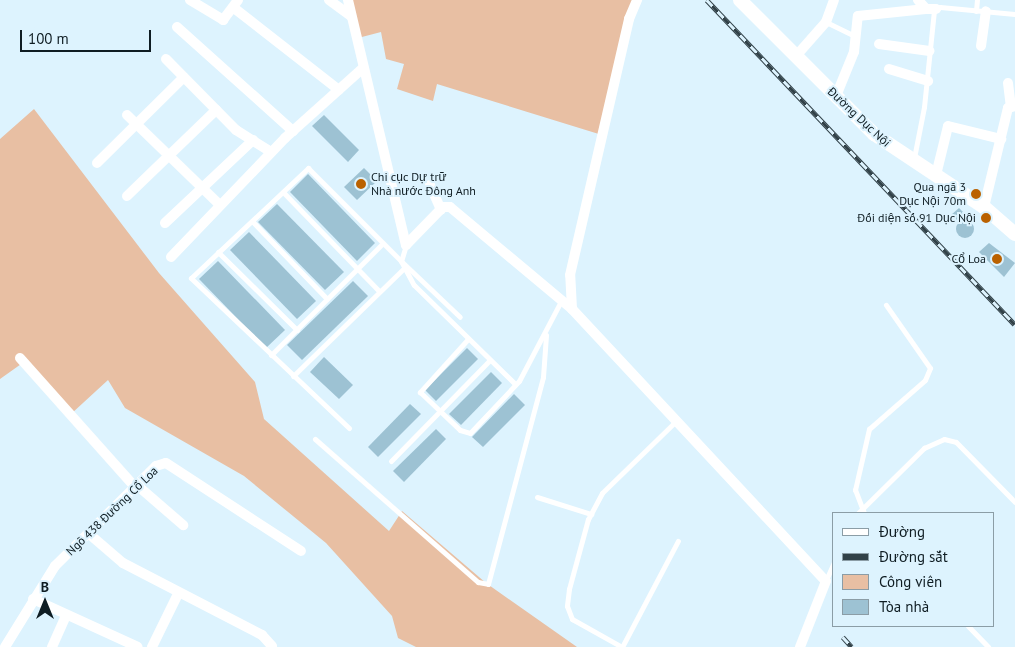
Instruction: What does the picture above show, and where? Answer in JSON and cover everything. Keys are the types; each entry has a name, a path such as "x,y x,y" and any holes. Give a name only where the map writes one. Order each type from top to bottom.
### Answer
{"street":[{"path":"190,0 219,20 236,4 339,90"},
{"path":"329,0 352,16"},
{"path":"348,0 362,70 406,245"},
{"path":"572,309 570,275 629,19 637,0"},
{"name":"Đường Dục Nội","path":"740,0 836,96 913,163 936,175 984,207 1015,233"},
{"path":"796,56 826,22 834,0"},
{"path":"918,0 931,9"},
{"path":"836,96 848,72 858,16 931,9"},
{"path":"981,11 981,46"},
{"path":"177,27 293,131"},
{"path":"879,44 930,51"},
{"path":"166,59 243,136 271,152"},
{"path":"889,69 928,81"},
{"path":"171,257 271,152 362,70"},
{"path":"96,163 184,77"},
{"path":"984,207 1001,139 1013,106 1008,83"},
{"path":"126,196 216,110"},
{"path":"127,115 220,205"},
{"path":"936,175 948,126 1001,139"},
{"path":"165,222 253,140"},
{"path":"430,185 441,210"},
{"path":"406,245 441,210 450,207 572,309 826,581 800,647"},
{"path":"20,358 137,487 183,525"},
{"name":"Ngõ 438 Đường Cổ Loa","path":"5,647 55,566 137,487 156,466 166,463 301,551"},
{"path":"88,533 123,563 178,594 262,635 272,646"},
{"path":"152,647 178,594"},
{"path":"33,600 138,647"},
{"path":"52,647 66,616"}],"lane":[{"path":"977,0 981,11"},
{"path":"913,163 928,81 931,9 1015,14"},
{"path":"826,22 855,36"},
{"path":"349,428 191,278 308,168 460,317"},
{"path":"283,192 379,291"},
{"path":"252,221 327,299"},
{"path":"271,355 383,243"},
{"path":"406,245 401,261 414,286 515,384"},
{"path":"218,252 296,330"},
{"path":"293,376 404,268"},
{"path":"468,339 422,386 421,395 441,413 470,433 515,384 546,335 561,301"},
{"path":"886,305 930,368 925,380 869,429 854,490 861,512 924,448 944,439 956,442 1015,502"},
{"path":"315,439 478,582 488,584 543,377 546,335"},
{"path":"391,461 441,413 490,360"},
{"path":"676,420 614,478 591,514 567,606 572,619 622,647 678,541"},
{"path":"537,498 591,514"},
{"path":"826,581 832,567"},
{"path":"969,627 988,647"}],"green space":[{"path":"350,0 637,0 602,135 437,84 433,101 397,89 404,64 386,59 381,32 358,38"},
{"path":"34,109 159,273 255,382 264,419 389,531 402,511 486,583 577,647 416,647 398,638 392,616 326,543 244,476 125,408 108,380 71,414 24,362 0,379 0,139"}],"building":[{"path":"324,115 359,150 348,162 312,126"},
{"name":"Chi cục Dự trữ Nhà nước Đông Anh","path":"364,168 377,181 357,200 344,187"},
{"path":"308,174 375,243 357,261 290,192"},
{"path":"277,204 344,272 325,290 258,222"},
{"path":"959,208 964,213 957,220 951,215"},
{"path":"961,220 969,220 974,225 972,236 961,238 956,233 956,225"},
{"path":"249,232 316,301 297,319 230,250"},
{"path":"989,243 1015,263 1004,277 979,252"},
{"path":"218,261 285,330 266,348 199,279"},
{"path":"353,281 368,296 302,360 287,345"},
{"path":"467,348 478,359 436,401 425,390"},
{"path":"324,357 353,385 339,399 310,372"},
{"path":"491,372 502,383 461,425 449,414"},
{"path":"514,394 525,405 483,447 472,437"},
{"path":"410,404 421,414 378,457 368,447"},
{"path":"436,429 446,439 404,482 393,471"}],"railway":[{"path":"707,0 1015,324"},
{"path":"843,637 852,647"}],"place":[{"name":"Chi cục Dự trữ Nhà nước Đông Anh","path":"361,184"},
{"name":"Qua ngã 3 Dục Nội 70m","path":"976,194"},
{"name":"Đối diện số 91 Dục Nội","path":"986,218"},
{"name":"Cổ Loa","path":"997,259"}]}
